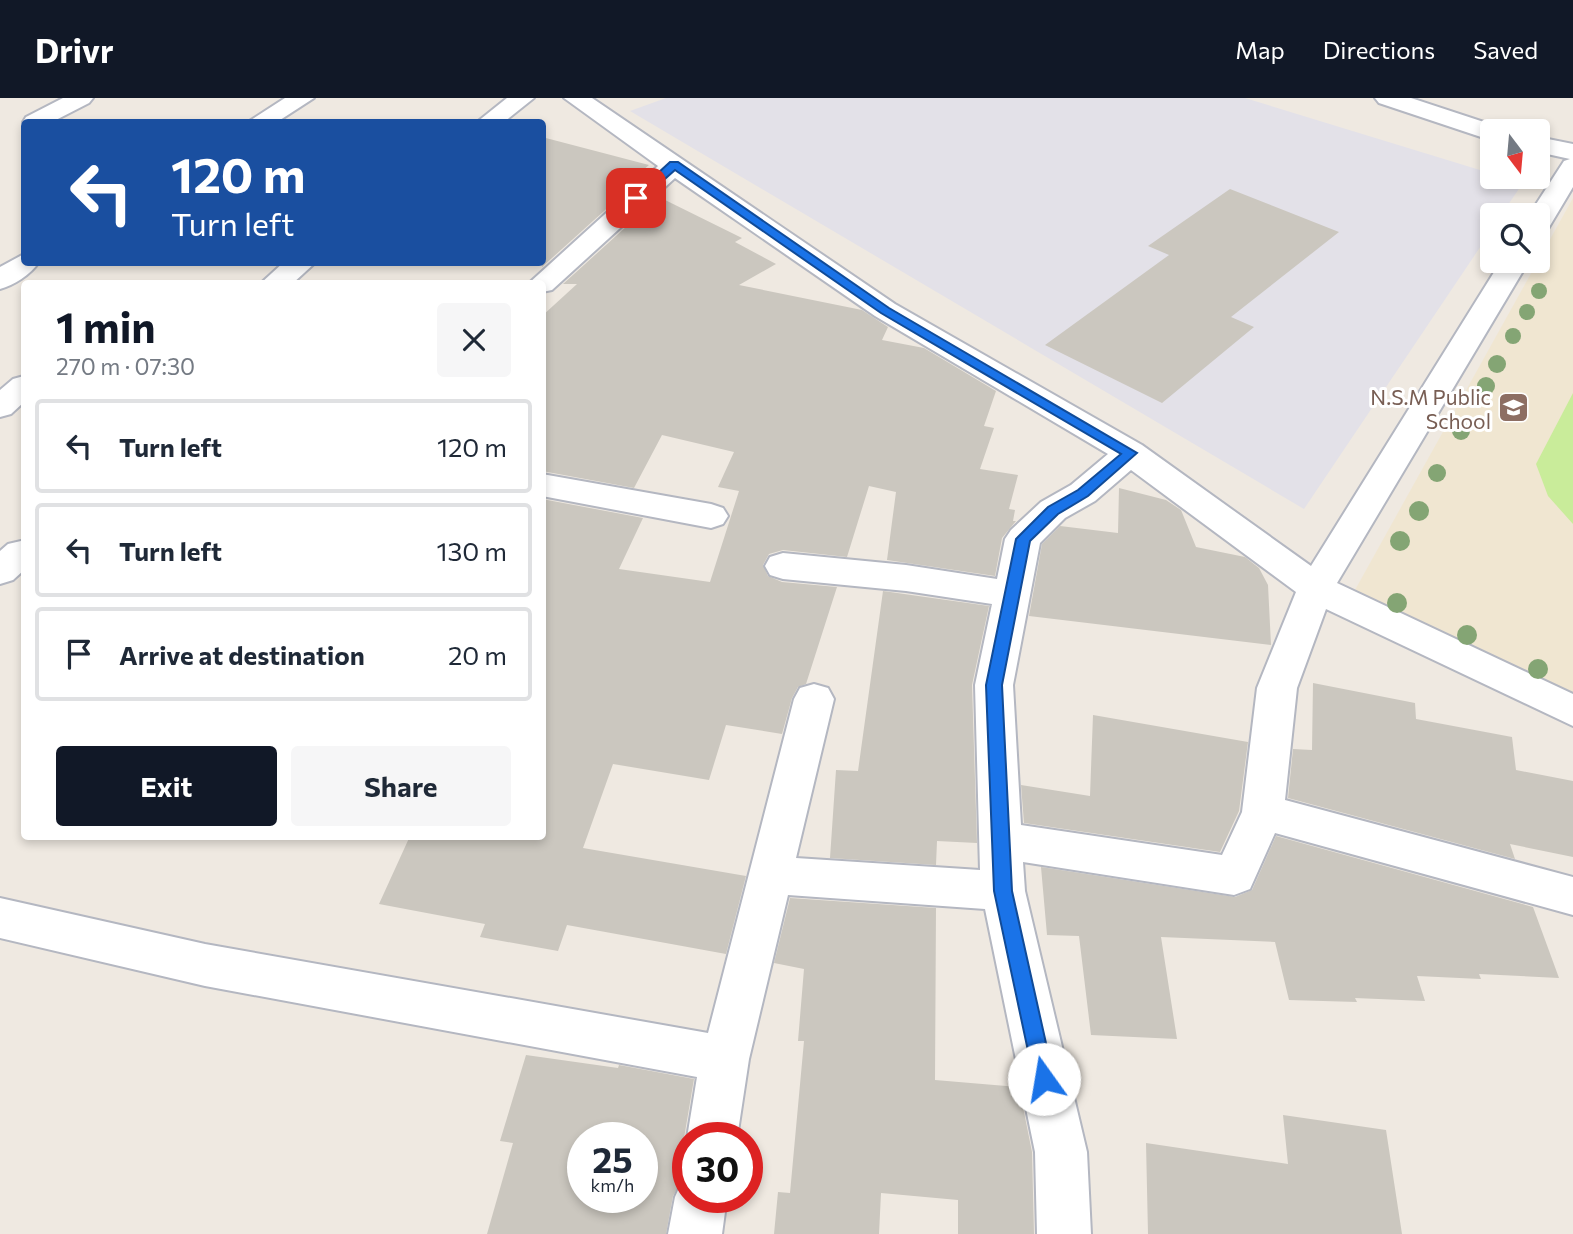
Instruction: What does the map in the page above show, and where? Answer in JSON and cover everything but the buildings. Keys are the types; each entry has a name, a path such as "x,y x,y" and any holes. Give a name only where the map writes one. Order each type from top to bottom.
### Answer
{"street":[{"path":"41,119 81,98"},
{"path":"265,119 302,98"},
{"path":"493,119 522,98"},
{"path":"576,98 885,310 1130,453 1316,588 1573,712"},
{"path":"1387,98 1480,129"},
{"path":"1550,147 1573,152"},
{"path":"546,280 674,164"},
{"path":"1550,203 1573,166"},
{"path":"0,280 21,265"},
{"path":"279,280 297,266"},
{"path":"1002,840 1234,876 1263,812 1277,688 1316,588 1508,273"},
{"path":"0,407 21,389"},
{"path":"1064,1234 1060,1152 1003,891 994,685 1023,539 1053,510 1083,493 1130,453"},
{"path":"546,486 711,516"},
{"path":"783,566 906,578 1013,594"},
{"path":"715,1122 725,1059 814,699"},
{"path":"1263,812 1573,896"},
{"path":"772,875 1003,891"},
{"path":"0,918 205,965 725,1059"},
{"path":"695,1234 698,1213"}],"shaded area":[{"path":"666,98 1245,98 1480,170 1480,189 1519,189 1509,203 1480,203 1480,247 1304,509 630,111"},
{"name":"N.S.M Public School","path":"1573,198 1573,697 1355,590 1531,273 1550,273 1550,239"}],"green space":[{"path":"1573,393 1573,524 1548,496 1536,464"}],"place":[{"name":"N.S.M Public School","path":"1514,408"}],"route":[{"path":"636,198 674,164 885,310 1130,453 1083,493 1053,510 1023,539 994,685 1003,891 1044,1079"}]}
